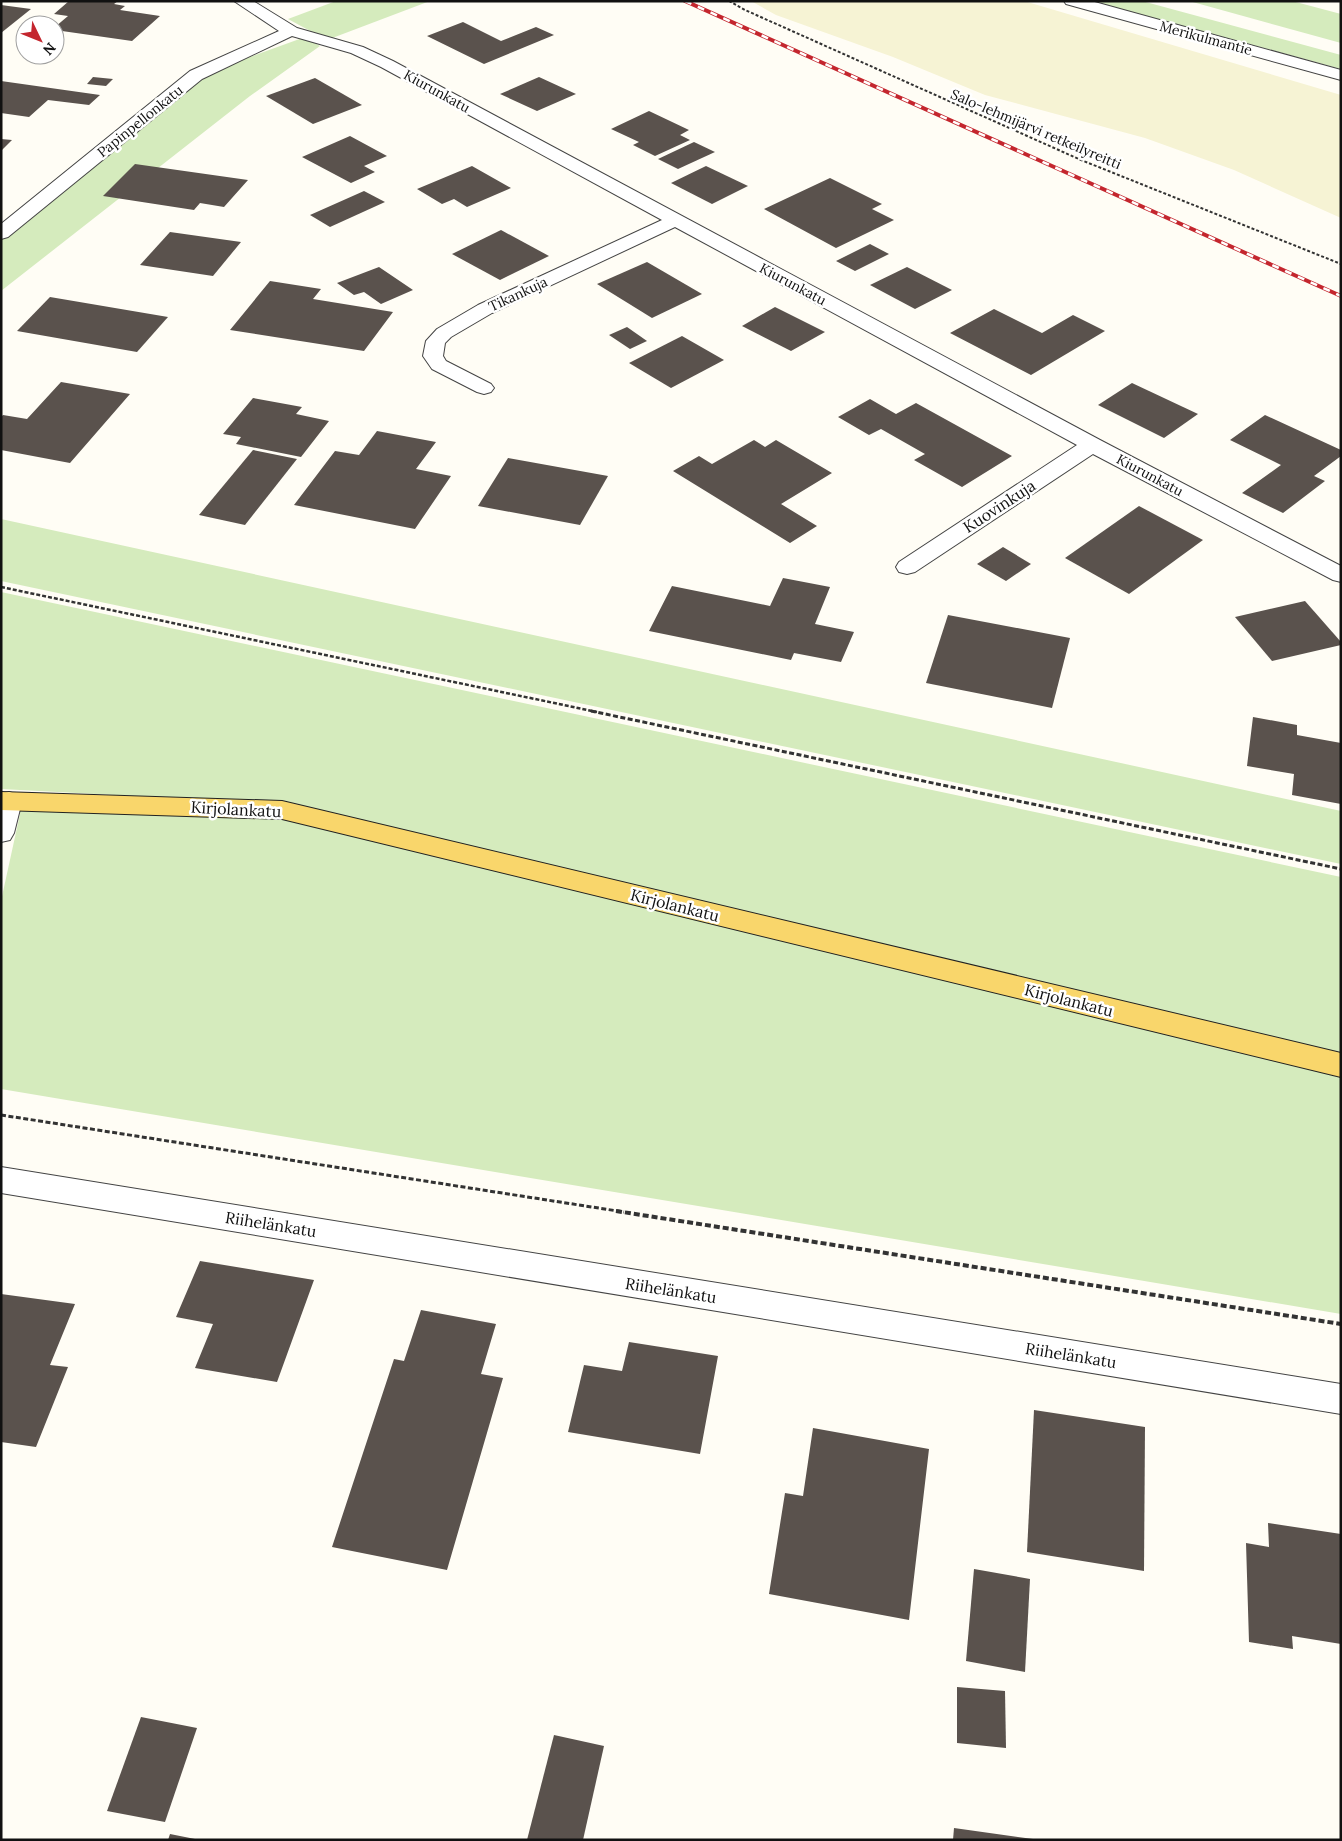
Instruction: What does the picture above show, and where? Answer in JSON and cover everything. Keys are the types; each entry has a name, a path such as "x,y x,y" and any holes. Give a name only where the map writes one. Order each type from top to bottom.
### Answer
{"main road":[{"name":"Kirjolankatu","path":"5,801 282,810 1341,1065"}],"street":[{"name":"Kiurunkatu","path":"242,1 291,31 357,50 387,64 674,221 1092,445 1341,575"},
{"name":"Merikulmantie","path":"1072,1 1341,75"},
{"name":"Papinpellonkatu","path":"1,233 196,75 291,31"},
{"name":"Tikankuja","path":"484,388 439,365 433,356 433,350 436,341 444,333 485,309 674,221"},
{"name":"Kuovinkuja","path":"906,567 1092,445"},
{"path":"1,833 5,801"},
{"name":"Riihelänkatu","path":"1,1180 1341,1399"}],"path":[{"name":"Salo-lehmijärvi retkeilyreitti","path":"728,1 1081,160 1341,264"},
{"path":"1,587 1341,869"},
{"path":"1,1116 1341,1324"}],"shaded area":[{"path":"751,1 1024,1 1341,95 1341,218 1234,170 1145,138 985,95 893,57 776,15"}],"green space":[{"path":"336,1 430,1 327,40 288,19"},
{"path":"1092,1 1142,1 1341,55 1341,69"},
{"path":"1189,1 1292,1 1341,14 1341,43"},
{"path":"305,37 320,46 250,96 1,291 1,236 198,76"},
{"path":"1,519 1341,811 1341,864 1,581"},
{"path":"1,592 1341,877 1341,1055 286,804 1,789"},
{"path":"9,801 279,817 1341,1073 1341,1314 1,1089 1,901 20,814"}],"building":[{"path":"69,1 118,1 114,4 125,6 120,10 160,16 132,41 65,31 65,19 68,16 54,14"},
{"path":"1,5 31,9 24,15 15,15 15,22 1,33"},
{"path":"463,22 501,41 536,27 554,35 484,64 427,36"},
{"path":"93,77 113,79 106,86 87,84"},
{"path":"539,77 576,94 537,111 500,94"},
{"path":"315,78 362,105 313,124 266,96"},
{"path":"1,81 100,95 89,105 48,100 29,117 1,113"},
{"path":"649,111 689,130 680,135 690,140 655,156 633,145 639,142 611,129"},
{"path":"350,136 387,156 364,166 375,172 351,183 302,157"},
{"path":"1,139 12,140 1,151"},
{"path":"694,142 715,152 678,169 658,159"},
{"path":"135,164 248,180 224,207 200,203 194,210 103,196"},
{"path":"472,166 511,188 467,207 454,199 442,204 417,189"},
{"path":"706,166 748,186 712,204 671,183"},
{"path":"830,178 882,204 872,209 894,220 836,248 764,209"},
{"path":"364,191 385,202 330,227 310,215"},
{"path":"501,230 549,256 500,280 452,254"},
{"path":"170,232 241,242 213,276 140,265"},
{"path":"870,244 889,254 855,271 836,261"},
{"path":"647,262 702,294 652,318 597,284"},
{"path":"379,267 413,290 381,304 364,292 354,295 337,283"},
{"path":"907,267 952,290 915,309 870,285"},
{"path":"270,281 321,289 313,299 393,312 364,351 230,330"},
{"path":"50,297 168,317 137,352 17,331"},
{"path":"775,307 825,332 791,351 742,326"},
{"path":"994,309 1042,333 1073,315 1105,331 1031,375 950,333"},
{"path":"627,327 647,341 630,349 609,335"},
{"path":"682,336 724,360 671,388 629,363"},
{"path":"61,382 130,394 70,463 1,450 1,417 3,415 27,419"},
{"path":"1132,383 1198,414 1164,438 1098,405"},
{"path":"253,398 302,407 296,414 329,421 301,457 236,444 241,437 223,434"},
{"path":"870,399 896,414 916,403 1012,456 962,487 914,460 925,454 881,429 869,435 838,417"},
{"path":"1265,415 1341,450 1341,456 1314,476 1325,481 1283,513 1242,493 1281,465 1230,440"},
{"path":"377,431 436,442 416,469 451,476 415,529 294,505 335,451 359,455"},
{"path":"754,440 765,447 776,440 832,473 781,504 817,526 790,543 673,471 699,456 712,464"},
{"path":"253,450 297,459 245,525 199,515"},
{"path":"508,458 608,476 580,525 478,506"},
{"path":"1139,506 1203,540 1129,594 1065,558"},
{"path":"1003,547 1031,564 1006,581 977,564"},
{"path":"783,578 830,587 815,624 854,632 841,662 794,653 791,660 649,631 672,586 770,606"},
{"path":"1305,601 1341,642 1341,645 1272,661 1235,617"},
{"path":"948,615 1070,638 1052,708 926,683"},
{"path":"1253,717 1297,725 1297,735 1341,743 1341,804 1292,795 1294,774 1247,766"},
{"path":"200,1261 314,1280 277,1382 195,1368 213,1324 176,1317"},
{"path":"1,1294 75,1304 50,1365 68,1367 36,1447 1,1442"},
{"path":"421,1310 496,1324 481,1374 503,1378 447,1570 332,1547 394,1359 404,1361"},
{"path":"629,1342 718,1356 700,1454 568,1432 584,1365 622,1371"},
{"path":"1034,1410 1145,1427 1144,1571 1027,1552"},
{"path":"813,1428 929,1449 909,1620 769,1594 785,1493 803,1496"},
{"path":"1268,1523 1341,1534 1341,1644 1292,1636 1293,1649 1249,1642 1246,1543 1269,1547"},
{"path":"974,1569 1030,1579 1025,1672 966,1661"},
{"path":"957,1687 1005,1691 1006,1748 957,1743"},
{"path":"141,1717 197,1728 165,1822 107,1811"},
{"path":"554,1735 604,1746 583,1840 527,1840"},
{"path":"954,1828 1033,1839 1033,1840 953,1840"},
{"path":"170,1834 195,1839 195,1840 168,1840"}],"railway":[{"path":"685,1 1341,296"}]}
